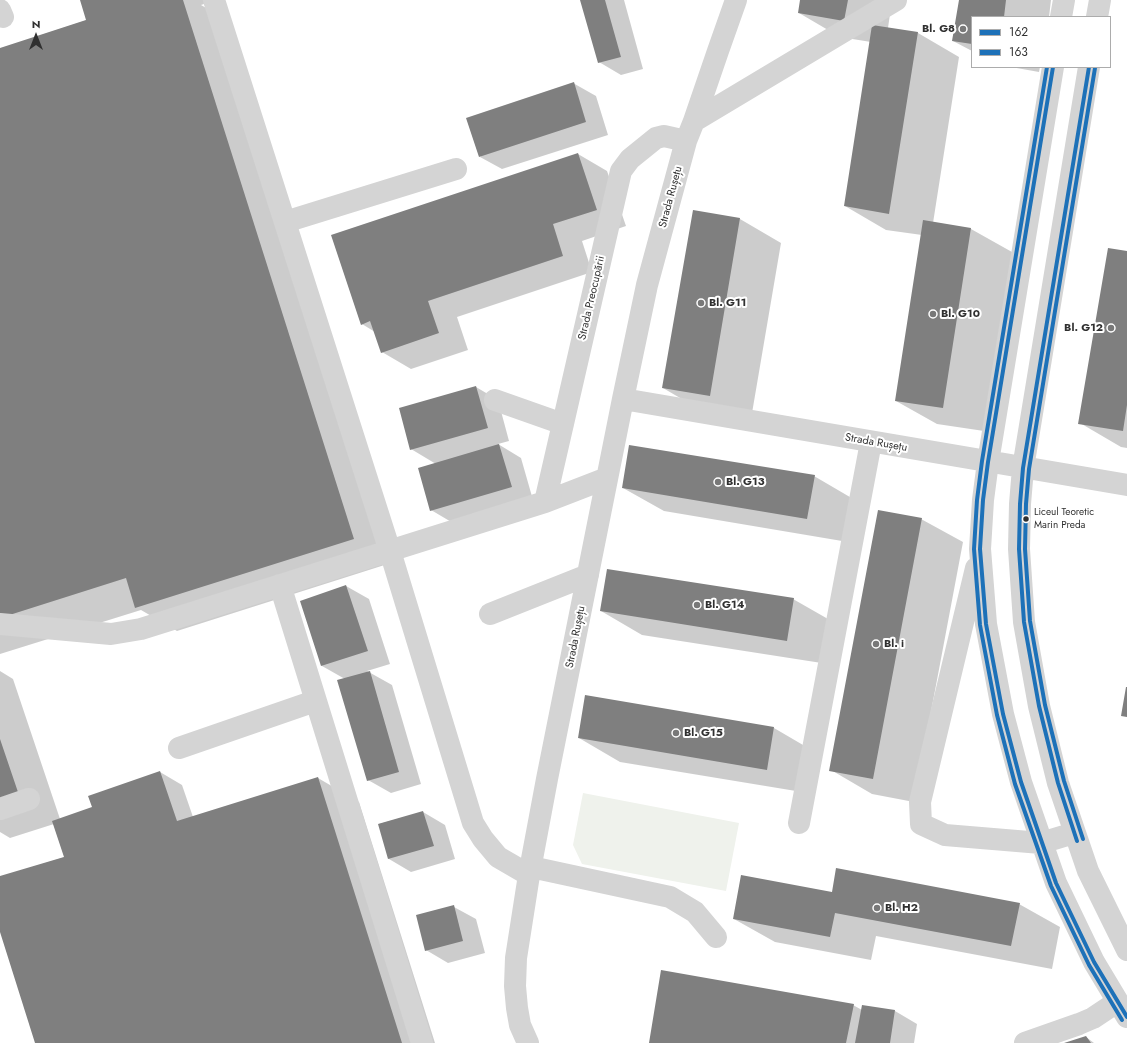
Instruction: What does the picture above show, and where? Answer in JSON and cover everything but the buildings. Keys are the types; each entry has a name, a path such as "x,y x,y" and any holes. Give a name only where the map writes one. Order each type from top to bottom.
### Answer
{"street":[{"path":"214,0 390,551 473,823 483,839 498,857 530,871 670,897 695,912 716,937"},
{"name":"Strada Rușețu","path":"528,1043 520,1025 517,1008 515,986 516,958 530,871 607,478 647,285 690,131 736,0"},
{"path":"690,131 896,0"},
{"path":"1061,16 1064,0"},
{"path":"1097,16 1100,0"},
{"path":"1025,1043 1093,1018 1122,1010 1094,962 1056,883 1021,782 1003,714 986,624 980,549 983,500 988,462 1053,68"},
{"path":"1089,68 1023,468 1020,504 1019,549 1024,622 1039,706 1058,783 1088,871 1127,950"},
{"name":"Strada Preocupării","path":"545,502 621,171 630,159 656,138 690,131"},
{"path":"285,222 456,169"},
{"name":"Strada Rușețu","path":"623,399 1023,468"},
{"path":"495,400 563,424"},
{"path":"799,823 871,442"},
{"path":"1023,468 1127,485"},
{"path":"0,624 111,634 141,629 545,502 607,478"},
{"path":"980,549 920,802 921,824 945,834 1042,843 1074,833"},
{"path":"490,614 588,575"},
{"path":"280,585 422,1043"},
{"path":"179,748 315,701"},
{"path":"0,809 28,799"}],"shaded area":[{"path":"583,793 739,823 726,891 582,864 573,845"}],"transit line":[{"name":"163","path":"1047,68 982,461 977,500 974,549 980,625 997,715 1015,784 1051,886 1089,965 1122,1020"},
{"name":"162","path":"1053,68 988,462 983,500 980,549 986,624 1003,714 1021,782 1056,883 1094,962 1127,1017"},
{"name":"162","path":"1077,841 1058,783 1039,706 1024,622 1019,549 1020,504 1023,468 1089,68"},
{"name":"163","path":"1083,839 1064,781 1045,705 1030,621 1025,549 1026,504 1029,469 1095,68"}],"place":[{"name":"Bl. G8","path":"963,29"},
{"name":"Bl. G11","path":"701,303"},
{"name":"Bl. G10","path":"933,314"},
{"name":"Bl. G12","path":"1111,328"},
{"name":"Bl. G13","path":"718,482"},
{"name":"Liceul Teoretic Marin Preda","path":"1026,519"},
{"name":"Bl. G14","path":"697,605"},
{"name":"Bl. i","path":"876,644"},
{"name":"Bl. G15","path":"676,733"},
{"name":"Bl. H2","path":"877,908"}]}
